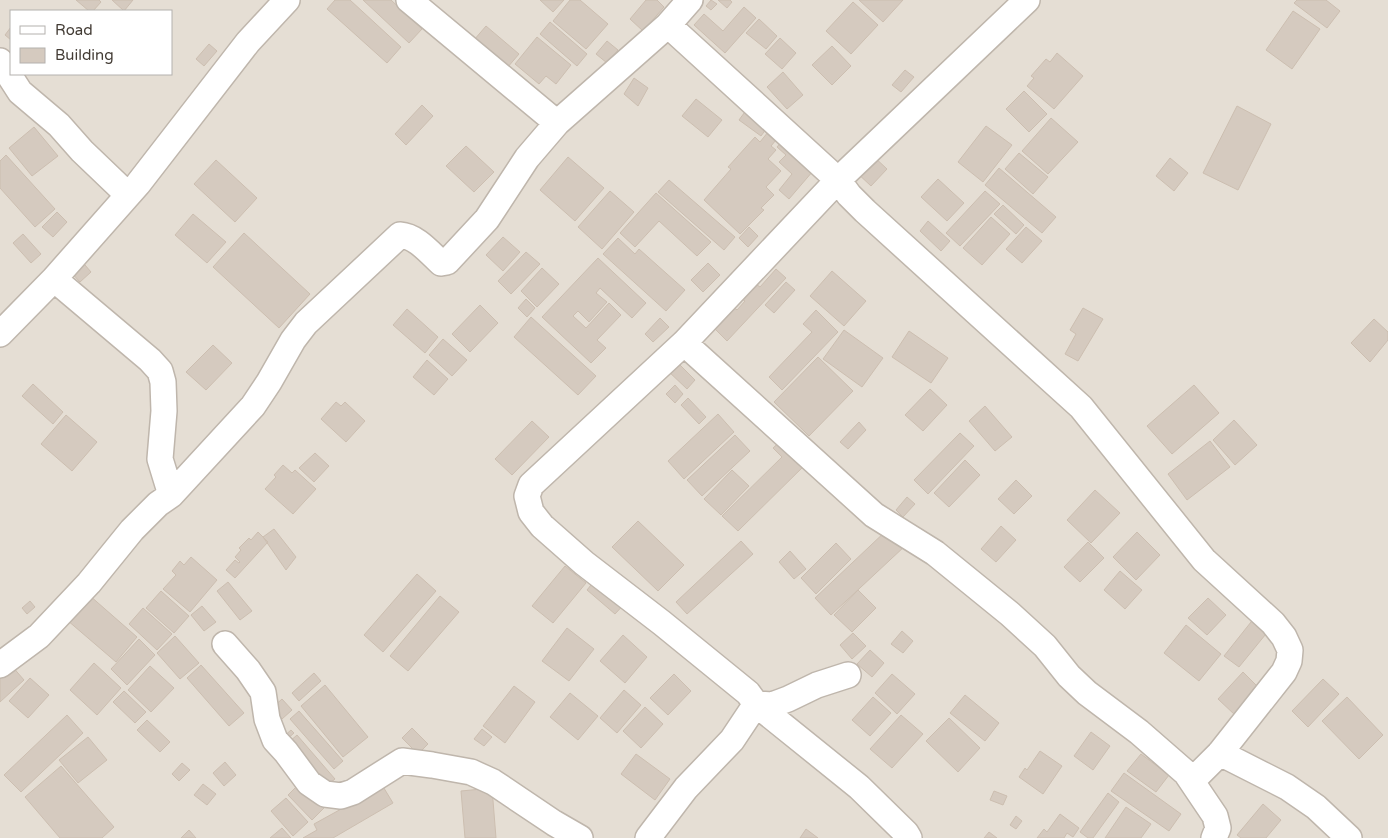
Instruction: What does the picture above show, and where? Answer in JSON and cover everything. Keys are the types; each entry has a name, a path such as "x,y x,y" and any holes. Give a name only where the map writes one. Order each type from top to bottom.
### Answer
{"street":[{"path":"0,334 54,278 128,195 248,42 287,0"},
{"path":"409,0 557,123"},
{"path":"0,665 39,636 89,583 132,530 158,504 171,495 253,406 293,340 306,323 400,235 408,236 441,263 447,262 487,218 527,158 557,123 668,25 690,0"},
{"path":"907,836 859,787 756,704 748,693 584,563 542,526 531,512 527,496 531,485 684,343 838,180 1027,0"},
{"path":"668,25 838,180 849,195 865,211 1081,407 1204,560 1273,623 1284,637 1290,650 1289,661 1284,672 1220,753 1192,781"},
{"path":"0,61 20,92 59,125 82,151 128,195"},
{"path":"54,278 160,370 163,382 164,412 160,459 171,495"},
{"path":"684,343 874,515 935,553 1010,614 1045,646 1087,693 1139,732 1192,781 1214,816 1218,828 1214,838"},
{"path":"225,644 248,670 263,692 267,719 275,740 309,783 325,794 341,796 353,792 402,761 432,765 471,772 493,782 580,838"},
{"path":"756,704 772,705 788,700 817,684 848,675"},
{"path":"648,838 686,788 732,740 756,704"},
{"path":"1220,753 1287,787 1316,807 1349,838"}],"shaded area":[{"path":"0,0 1388,0 1388,838 0,838"}],"building":[{"path":"76,0 99,0 101,2 94,10 88,10"},
{"path":"112,0 133,0 123,10"},
{"path":"335,0 350,0 401,47 387,63 327,9"},
{"path":"363,0 391,0 422,29 409,43"},
{"path":"540,0 564,0 553,12"},
{"path":"570,0 580,0 608,24 586,49 553,21"},
{"path":"646,0 657,0 664,7 643,31 630,19"},
{"path":"711,0 717,4 711,10 706,6"},
{"path":"718,0 730,0 732,2 727,8"},
{"path":"859,0 903,0 883,22"},
{"path":"1297,0 1326,0 1340,11 1327,28 1294,3"},
{"path":"853,2 878,25 851,54 826,31"},
{"path":"744,7 756,18 725,53 694,25 704,14 723,31"},
{"path":"1293,11 1320,29 1292,69 1266,50"},
{"path":"759,19 777,36 766,49 746,33"},
{"path":"550,22 587,54 577,66 540,34"},
{"path":"486,26 519,54 507,68 474,40"},
{"path":"10,28 10,39 5,35"},
{"path":"537,37 571,65 556,84 546,76 539,84 515,64"},
{"path":"780,38 796,53 782,69 765,54"},
{"path":"607,41 618,50 607,63 596,54"},
{"path":"209,44 217,51 204,66 196,59"},
{"path":"832,46 851,66 832,85 812,65"},
{"path":"1057,53 1083,76 1054,109 1027,86 1034,78 1031,76 1046,59 1050,62"},
{"path":"905,70 914,77 901,92 892,85"},
{"path":"783,72 803,95 787,109 767,87"},
{"path":"634,78 648,88 638,106 624,94"},
{"path":"1024,91 1047,114 1029,132 1006,109"},
{"path":"696,99 722,120 708,137 682,116"},
{"path":"422,105 433,116 406,145 395,134"},
{"path":"1237,106 1271,124 1238,190 1203,173"},
{"path":"747,109 769,125 761,136 739,120"},
{"path":"1051,118 1078,142 1048,174 1022,151"},
{"path":"986,126 1012,145 983,182 958,162"},
{"path":"34,127 58,156 32,176 9,148"},
{"path":"768,132 776,140 771,146 776,150 768,159 781,171 766,187 774,195 761,208 764,210 740,234 704,200 731,169 728,167 755,137 760,142"},
{"path":"783,140 813,171 789,199 779,190 792,174 779,162 786,155 777,147"},
{"path":"466,146 494,172 474,192 446,166"},
{"path":"1019,153 1048,177 1033,194 1005,169"},
{"path":"871,154 887,169 871,186 855,171"},
{"path":"6,155 55,209 35,227 0,188 0,161"},
{"path":"568,157 604,188 575,221 540,190"},
{"path":"1170,158 1188,173 1174,191 1156,176"},
{"path":"216,160 257,198 235,222 194,184"},
{"path":"999,168 1056,217 1042,233 985,185"},
{"path":"938,179 964,203 947,221 921,197"},
{"path":"669,180 735,237 724,250 658,192"},
{"path":"610,191 634,212 602,249 578,227"},
{"path":"985,191 1000,204 960,246 946,233"},
{"path":"656,193 711,242 697,256 659,221 635,247 620,233"},
{"path":"1003,205 1024,225 1016,234 994,214"},
{"path":"57,212 67,222 53,237 42,227"},
{"path":"193,214 226,242 207,263 175,235"},
{"path":"991,217 1010,234 982,265 963,248"},
{"path":"928,221 950,241 941,251 920,231"},
{"path":"749,227 758,236 748,247 739,238"},
{"path":"1026,227 1042,241 1022,263 1006,249"},
{"path":"244,233 310,294 279,328 213,267"},
{"path":"23,234 41,254 31,263 13,243"},
{"path":"503,237 520,252 503,271 486,255"},
{"path":"618,238 635,254 639,249 685,290 666,311 603,254"},
{"path":"526,252 540,264 511,294 498,281"},
{"path":"79,258 91,272 80,282 68,269"},
{"path":"598,258 646,303 632,318 600,288 596,293 607,302 589,322 578,311 573,316 586,328 609,303 621,315 597,340 606,348 591,363 542,317"},
{"path":"708,263 720,275 703,292 691,280"},
{"path":"542,268 559,284 537,307 521,291"},
{"path":"776,269 786,278 727,341 711,325 730,304 737,310 745,301 742,299 756,284 760,287"},
{"path":"832,271 866,301 844,326 810,296"},
{"path":"786,282 795,290 774,313 765,305"},
{"path":"526,299 535,308 527,317 518,308"},
{"path":"480,305 498,323 470,352 452,334"},
{"path":"1083,308 1103,319 1078,361 1065,354 1076,334 1070,330"},
{"path":"407,309 438,337 425,353 393,325"},
{"path":"816,310 838,332 782,390 769,377 812,332 803,324"},
{"path":"531,317 596,376 578,395 514,337"},
{"path":"660,318 669,327 653,342 645,334"},
{"path":"1374,319 1388,332 1388,340 1370,362 1351,343"},
{"path":"844,330 883,358 862,387 823,359"},
{"path":"909,331 948,358 931,383 892,357"},
{"path":"443,339 467,360 452,376 429,355"},
{"path":"213,345 232,363 206,390 186,372"},
{"path":"818,357 853,391 809,436 774,402"},
{"path":"427,360 448,379 434,395 413,377"},
{"path":"676,361 695,380 687,389 667,370"},
{"path":"33,384 63,412 53,424 22,396"},
{"path":"675,385 683,394 675,403 666,394"},
{"path":"1194,385 1219,413 1172,454 1147,426"},
{"path":"930,389 947,405 923,431 905,415"},
{"path":"688,398 706,417 699,424 681,405"},
{"path":"336,402 341,406 345,402 365,421 346,442 321,419"},
{"path":"985,406 1012,437 995,451 969,421"},
{"path":"718,414 734,432 684,479 668,461"},
{"path":"66,415 97,442 72,471 41,444"},
{"path":"1234,420 1257,445 1235,465 1213,440"},
{"path":"532,421 549,437 512,475 495,459"},
{"path":"859,422 866,430 848,449 840,442"},
{"path":"960,433 974,446 928,494 914,480"},
{"path":"735,435 750,451 702,496 687,480"},
{"path":"783,439 807,463 738,531 722,516 782,457 773,448"},
{"path":"1210,441 1230,467 1187,500 1168,474"},
{"path":"315,453 329,466 314,482 299,468"},
{"path":"965,460 980,475 949,507 934,493"},
{"path":"283,465 292,473 295,470 316,489 293,514 265,489 276,477 274,475"},
{"path":"732,470 749,486 721,515 704,499"},
{"path":"1016,480 1032,496 1014,514 998,499"},
{"path":"1095,490 1120,513 1091,543 1067,520"},
{"path":"907,497 915,504 903,517 896,510"},
{"path":"638,521 684,565 658,591 612,547"},
{"path":"1001,526 1016,540 996,562 981,549"},
{"path":"274,529 296,557 286,570 263,537"},
{"path":"888,529 905,546 831,615 815,598"},
{"path":"258,532 268,542 235,578 226,570 235,560 240,562 235,557 241,550 239,548 249,538 251,540"},
{"path":"1137,532 1160,555 1136,580 1113,557"},
{"path":"741,541 753,554 687,614 676,602"},
{"path":"1088,542 1104,558 1080,582 1064,567"},
{"path":"836,543 851,559 816,594 801,578"},
{"path":"790,551 806,569 794,579 779,562"},
{"path":"191,557 217,580 190,612 163,589 176,575 172,571 180,561 184,565"},
{"path":"565,566 586,583 553,623 532,606"},
{"path":"1120,571 1142,590 1125,609 1104,590"},
{"path":"417,574 436,591 383,652 364,635"},
{"path":"599,575 628,600 615,614 587,590"},
{"path":"228,582 252,611 240,620 217,591"},
{"path":"858,590 876,608 852,632 834,615"},
{"path":"161,591 189,616 174,633 146,608"},
{"path":"89,595 137,637 116,662 67,620"},
{"path":"440,596 459,612 408,671 390,656"},
{"path":"1208,598 1226,615 1207,635 1188,618"},
{"path":"30,601 35,607 27,614 22,608"},
{"path":"202,606 216,622 204,631 191,615"},
{"path":"143,608 172,634 157,650 129,624"},
{"path":"1255,617 1270,629 1239,667 1224,656"},
{"path":"1186,625 1221,654 1199,681 1164,653"},
{"path":"567,628 594,649 569,681 542,661"},
{"path":"902,631 913,641 903,653 891,644"},
{"path":"853,633 866,646 852,659 840,645"},
{"path":"623,635 647,657 625,683 600,661"},
{"path":"175,636 199,663 180,679 157,653"},
{"path":"139,639 155,655 127,685 111,669"},
{"path":"870,650 884,663 872,677 857,664"},
{"path":"94,663 121,688 97,715 70,690"},
{"path":"11,665 24,680 0,702 0,676"},
{"path":"201,665 244,713 229,726 187,678"},
{"path":"150,666 174,688 151,712 128,690"},
{"path":"1243,672 1260,689 1235,715 1218,699"},
{"path":"314,673 321,681 299,701 292,693"},
{"path":"674,674 691,691 668,715 650,698"},
{"path":"892,674 915,694 897,714 875,693"},
{"path":"30,678 49,695 28,718 9,701"},
{"path":"1323,679 1339,694 1308,727 1292,711"},
{"path":"325,685 368,737 343,757 301,706"},
{"path":"514,686 535,702 505,743 483,726"},
{"path":"624,690 641,705 617,733 600,718"},
{"path":"124,691 146,712 135,723 113,702"},
{"path":"570,693 598,716 578,740 550,717"},
{"path":"965,695 999,723 985,741 950,713"},
{"path":"873,697 891,713 870,736 852,720"},
{"path":"1347,697 1383,735 1359,759 1322,721"},
{"path":"282,699 292,710 282,719 272,708"},
{"path":"645,707 663,724 641,748 623,731"},
{"path":"299,711 343,761 334,769 290,719"},
{"path":"67,715 83,733 21,792 4,775"},
{"path":"901,715 923,734 892,768 870,749"},
{"path":"949,718 980,748 958,772 926,741"},
{"path":"147,720 170,742 160,752 137,730"},
{"path":"412,728 428,744 418,754 402,738"},
{"path":"482,729 492,737 484,746 474,739"},
{"path":"291,730 294,733 286,740 283,737"},
{"path":"1091,732 1110,746 1093,770 1074,756"},
{"path":"297,735 335,779 326,786 289,742"},
{"path":"88,737 107,760 78,783 59,760"},
{"path":"1040,751 1062,766 1043,794 1019,777 1025,768 1027,770"},
{"path":"636,754 670,779 655,800 621,774"},
{"path":"1141,754 1169,775 1156,792 1127,771"},
{"path":"225,762 236,775 224,786 213,773"},
{"path":"182,763 190,770 179,781 172,774"},
{"path":"61,766 114,827 102,838 60,838 25,797"},
{"path":"1124,773 1181,814 1169,831 1111,791"},
{"path":"303,780 327,805 312,820 288,795"},
{"path":"379,780 393,803 333,838 303,838 317,830 314,824 343,808"},
{"path":"203,784 216,794 207,805 194,795"},
{"path":"492,788 496,838 465,838 461,791"},
{"path":"994,791 1007,796 1003,805 990,800"},
{"path":"1108,793 1119,802 1093,838 1088,838 1080,832"},
{"path":"286,798 308,822 293,836 271,811"},
{"path":"1263,804 1281,820 1266,838 1241,838 1237,835"},
{"path":"1126,807 1151,824 1141,838 1105,838"},
{"path":"1060,814 1079,828 1073,837 1067,833 1064,838 1037,838 1044,829 1047,832"},
{"path":"1016,816 1022,821 1016,829 1010,825"},
{"path":"282,828 291,838 270,838"},
{"path":"806,829 818,838 800,838"},
{"path":"189,830 196,838 181,838"},
{"path":"989,832 997,838 984,838"}]}
